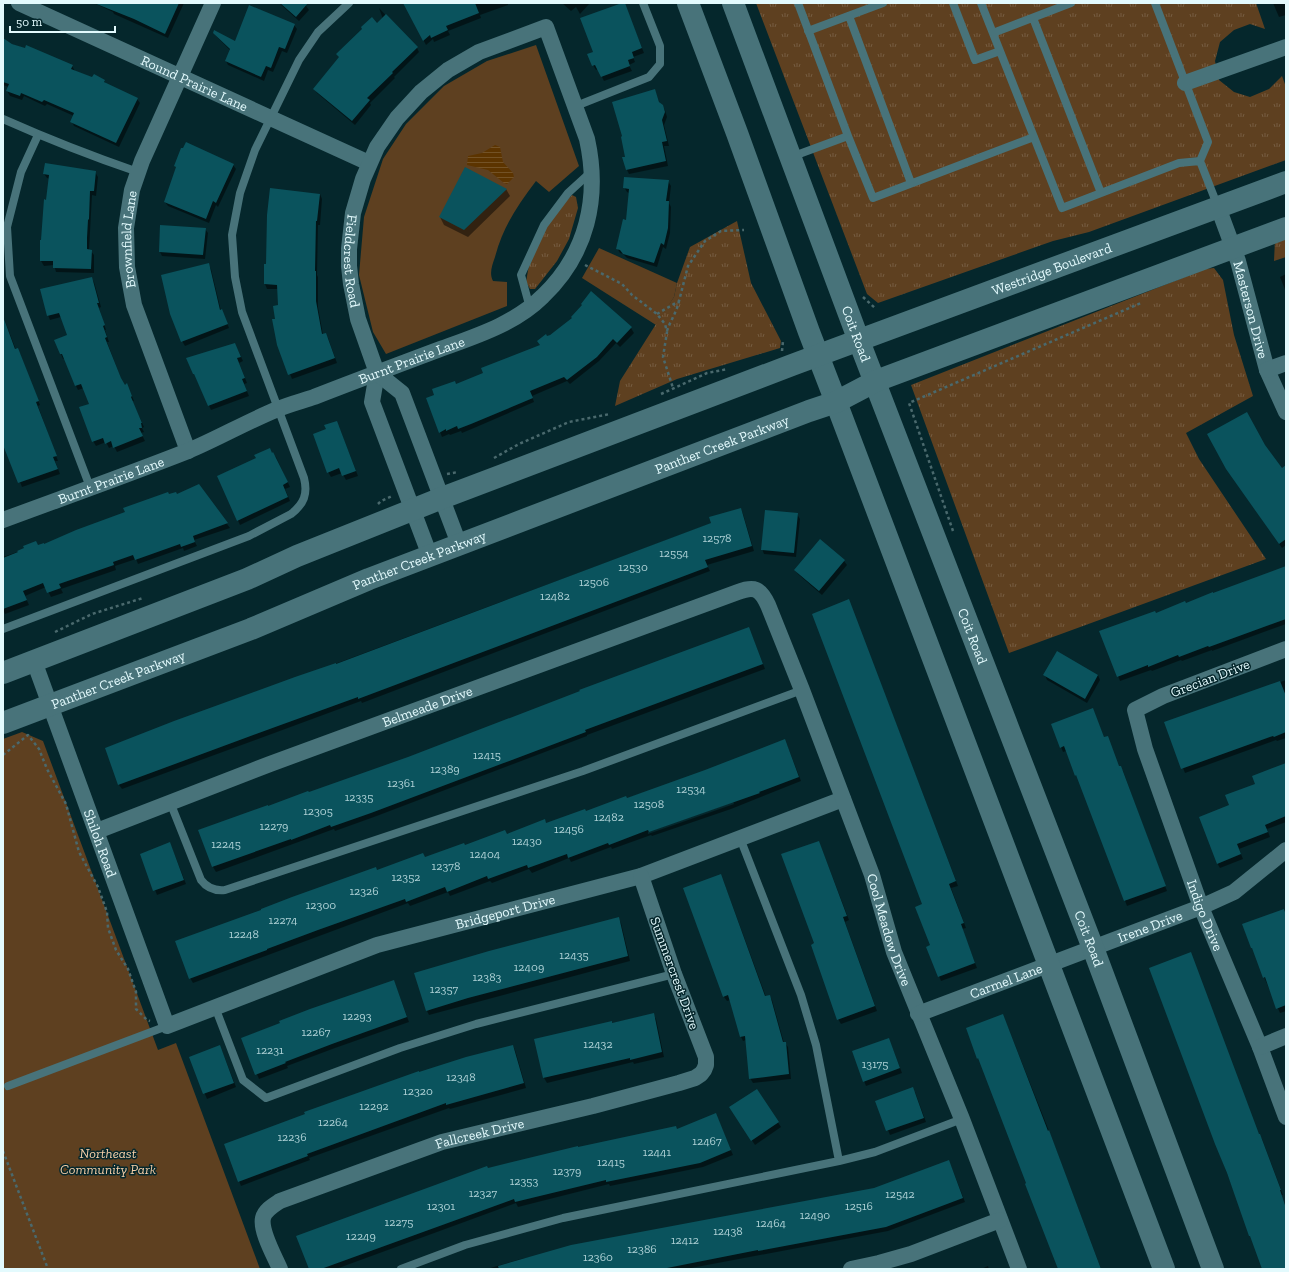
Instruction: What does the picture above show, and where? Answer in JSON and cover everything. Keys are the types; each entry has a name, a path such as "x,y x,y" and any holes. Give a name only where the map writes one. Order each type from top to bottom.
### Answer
{"main road":[{"path":"688,3 818,356 1164,1269"},
{"name":"Coit Road","path":"733,3 859,341 1093,948 1213,1269"},
{"name":"Westridge Boulevard","path":"818,356 1286,182"},
{"path":"836,402 876,382 1286,228"},
{"path":"3,672 247,579 297,556 442,498 818,356"},
{"name":"Panther Creek Parkway","path":"3,723 239,634 346,587 836,402"}],"street":[{"name":"Round Prairie Lane","path":"19,3 370,163"},
{"name":"Brownfield Lane","path":"188,450 140,323 130,286 127,267 126,228 128,209 138,172 213,3"},
{"name":"Burnt Prairie Lane","path":"3,520 188,450 278,409 489,331 503,325 530,308 553,287 571,261 584,232 593,186 587,139 546,26"},
{"name":"Fieldcrest Road","path":"430,556 372,402 377,373 358,319 349,266 350,231 353,213 363,179 386,132 417,96 434,80 448,70 479,52 546,26"},
{"path":"1186,83 1286,47"},
{"name":"Masterson Drive","path":"1218,207 1234,247 1267,370 1286,412"},
{"path":"1267,370 1286,363"},
{"path":"377,373 402,393 459,544"},
{"name":"Belmeade Drive","path":"97,830 749,588 759,592"},
{"name":"Cool Meadow Drive","path":"759,592 768,605 802,690 872,875 894,952 918,1014 946,1076 1019,1269"},
{"name":"Grecian Drive","path":"1135,710 1164,696 1286,649"},
{"name":"Shiloh Road","path":"34,661 97,830 167,1026"},
{"name":"Indigo Drive","path":"1135,710 1145,749 1201,907 1260,1047 1286,1117"},
{"name":"Bridgeport Drive","path":"167,1026 377,945 641,876 843,799"},
{"name":"Irene Drive","path":"1093,948 1201,907 1234,892 1286,850"},
{"name":"Summercrest Drive","path":"641,876 674,974 706,1057 706,1065 704,1070"},
{"name":"Carmel Lane","path":"918,1014 1093,948"},
{"path":"1260,1047 1286,1036"},
{"name":"Fallcreek Drive","path":"280,1269 264,1231 263,1217 269,1209 280,1201 442,1142 593,1106 679,1083 695,1078 704,1070"},
{"path":"851,1269 911,1254 1000,1220"}],"lane":[{"path":"3,629 249,536 297,510 305,498 306,487 304,478 242,312 235,277 232,235 240,193 255,150 299,60 318,32 349,3"},
{"path":"576,106 649,77 660,64 660,46 643,3"},
{"path":"798,3 873,198 1034,137"},
{"path":"808,31 883,3"},
{"path":"953,3 975,60 1000,51"},
{"path":"981,3 1062,208 1179,163 1200,161"},
{"path":"993,34 1071,3"},
{"path":"1155,3 1208,142 1200,161 1218,207"},
{"path":"849,16 911,183"},
{"path":"1033,18 1101,193"},
{"path":"3,119 87,155 138,172"},
{"path":"38,135 21,172 7,227 10,276 90,487"},
{"path":"790,157 848,136"},
{"path":"530,308 521,275 544,225 568,193 592,170"},
{"path":"170,802 201,880 205,885 212,889 218,891 225,890 583,771 802,690"},
{"path":"740,838 801,995 816,1045 839,1161"},
{"path":"215,1007 243,1080 266,1098 400,1048 468,1027 674,974"},
{"path":"8,1086 167,1026"},
{"path":"401,1269 465,1245 563,1218 839,1161 875,1152 962,1119"}],"path":[{"path":"673,388 663,357 667,332 670,323 677,312 688,266 705,241 721,231 744,230"},
{"path":"571,261 588,266 622,284 632,295 657,314 665,324 667,332"},
{"path":"657,314 679,301"},
{"path":"909,403 1143,302"},
{"path":"3,755 28,735 39,749 47,769 66,804 79,852 98,887 107,912 108,928 116,950 128,969 136,992 136,1009 147,1020 167,1026"},
{"path":"3,1151 48,1269"}],"green space":[{"path":"756,3 1256,3 1265,29 1250,24 1234,30 1220,42 1215,61 1219,80 1234,92 1250,97 1269,89 1282,76 1286,87 1286,160 1089,232 1053,241 878,303 867,294"},
{"path":"536,45 579,166 549,192 536,181 506,226 498,246 491,272 493,281 507,282 507,306 386,354 373,332 359,275 364,217 383,159 406,124 444,86 487,61"},
{"path":"572,195 576,197 578,208 569,239 557,261 535,289 530,289 526,282 530,259 544,229 560,207"},
{"path":"737,221 751,283 781,341 780,348 677,379 615,406 620,381 674,297 677,283 690,247"},
{"path":"1286,236 1286,257 1274,261 1275,240"},
{"path":"599,248 677,283 674,297 656,325 582,278"},
{"path":"1214,268 1223,280 1234,335 1253,396 1186,433 1199,459 1266,559 1009,653 911,385 1205,269"},
{"name":"Northeast Community Park","path":"22,732 43,741 158,1050 176,1043 260,1269 3,1269 3,739"}],"shaded area":[{"path":"495,145 500,147 503,162 513,173 514,177 507,184 488,170 467,165 468,156 482,153"}],"building":[{"path":"94,3 179,3 165,34 134,19"},
{"path":"280,3 308,3 296,17"},
{"path":"403,3 475,3 479,13 446,26 448,30 431,38 430,35 423,41"},
{"path":"625,3 642,48 632,52 634,58 628,60 630,66 601,77 595,65 592,66 587,54 593,52 580,18"},
{"path":"249,5 295,24 285,49 279,47 271,68 266,66 261,77 225,61 230,49 213,33 214,30 235,41"},
{"path":"386,14 418,47 367,98 370,100 352,121 313,89 339,57 336,54 362,29 361,27 372,17 377,23"},
{"path":"3,38 12,44 25,48 26,45 73,65 71,69 92,77 94,74 105,80 104,82 138,98 116,143 70,122 74,113 44,100 42,102 21,93 20,96 6,91 9,84 3,82"},
{"path":"655,89 659,102 663,105 665,112 662,120 667,141 662,142 666,161 626,170 622,157 625,157 622,136 612,102"},
{"path":"186,142 234,164 216,203 213,201 206,219 164,202 176,167 174,166 181,148 183,148"},
{"path":"45,163 96,171 94,191 90,191 87,238 87,249 92,250 91,269 53,268 53,261 40,261 40,240 44,199 46,200 49,175 43,174"},
{"path":"465,167 507,189 464,230 439,217"},
{"path":"624,177 669,180 666,201 669,201 668,228 664,245 661,243 654,263 623,254 620,250 616,249 623,219 626,220 629,189 623,188"},
{"path":"270,188 320,194 316,221 316,301 322,334 326,333 335,358 288,375 277,345 272,319 275,319 273,306 278,305 277,285 264,284 267,215"},
{"path":"160,225 206,228 203,255 159,252"},
{"path":"209,263 220,310 222,309 228,324 181,342 170,314 161,275"},
{"path":"92,277 99,303 97,303 105,325 103,326 107,337 105,338 121,378 125,385 127,383 142,423 142,428 139,428 143,436 113,448 111,441 105,444 103,438 92,442 79,407 89,404 81,384 75,386 62,354 60,354 54,340 67,335 59,313 47,316 40,289"},
{"path":"591,291 632,327 617,343 613,339 597,357 567,380 564,377 530,391 533,398 458,429 457,426 439,433 426,398 434,395 432,389 455,381 456,384 483,373 481,368 540,345 537,341 546,334 547,336 550,335 572,318 571,317 582,305 581,304"},
{"path":"3,319 15,349 18,348 39,401 36,402 57,456 53,457 58,469 18,483 3,445"},
{"path":"235,343 241,357 237,358 245,378 242,379 247,391 208,406 186,358"},
{"path":"1247,412 1265,445 1282,468 1286,465 1286,539 1279,544 1226,469 1207,434"},
{"path":"337,421 356,471 342,476 339,468 327,473 313,434 326,429 324,425"},
{"path":"270,448 288,482 283,485 288,497 237,521 217,476 256,458 254,455"},
{"path":"199,484 228,523 193,536 195,542 181,547 180,544 135,560 133,555 113,562 114,565 59,584 61,588 47,593 43,583 23,591 27,600 3,609 3,558 18,552 17,551 24,548 23,546 36,541 38,545 44,544 76,530 125,512 123,508 168,492 169,494 176,492 177,494"},
{"path":"741,508 752,546 705,560 708,567 358,699 358,697 118,785 105,748 295,677 336,664 711,523 709,517"},
{"path":"765,510 798,513 794,553 761,550"},
{"path":"820,539 845,560 819,591 794,570"},
{"path":"1286,566 1286,619 1209,647 1208,646 1179,657 1178,655 1117,677 1099,631 1155,611 1156,613 1185,601 1186,603"},
{"path":"849,599 956,881 949,884 964,923 961,924 975,963 938,977 926,947 930,945 915,907 922,904 812,614"},
{"path":"749,627 763,664 585,730 586,732 371,813 331,827 330,825 212,867 198,830 408,757 580,691 579,690"},
{"path":"1057,651 1098,675 1085,699 1043,675"},
{"path":"1280,681 1286,696 1286,732 1181,769 1164,722"},
{"path":"1093,708 1104,737 1108,736 1119,766 1121,766 1166,886 1124,901 1076,775 1075,776 1064,746 1060,748 1051,724"},
{"path":"785,739 799,777 759,792 760,793 649,832 648,830 609,845 608,843 568,858 567,854 528,868 527,865 488,879 487,876 447,892 445,887 406,902 405,899 189,979 175,941 376,867 377,870 423,853 425,857 464,843 465,845 505,830 507,834 545,819 546,823 585,809 586,811 705,770"},
{"path":"1286,763 1286,816 1265,825 1268,832 1237,844 1241,854 1217,864 1199,817 1229,805 1225,795 1255,784 1252,776"},
{"path":"819,841 847,916 843,917 875,1006 837,1020 811,945 814,943 781,854"},
{"path":"170,842 184,880 153,891 140,854"},
{"path":"721,874 765,996 770,995 783,1042 786,1042 789,1074 749,1079 745,1036 740,1037 728,995 723,997 683,888"},
{"path":"1284,909 1286,915 1286,1005 1276,1009 1265,977 1263,978 1242,924"},
{"path":"619,917 628,956 468,998 426,1011 414,973 489,951"},
{"path":"1191,952 1281,1190 1286,1208 1286,1269 1262,1269 1149,968"},
{"path":"394,980 407,1017 332,1044 255,1075 241,1038 280,1023 279,1021 310,1009"},
{"path":"654,1013 662,1052 543,1078 534,1039"},
{"path":"1003,1014 1048,1131 1049,1130 1101,1269 1058,1269 1025,1184 1026,1183 966,1028"},
{"path":"889,1038 900,1068 863,1082 852,1051"},
{"path":"220,1045 234,1083 203,1094 189,1057"},
{"path":"513,1045 524,1083 446,1105 446,1103 307,1154 308,1156 238,1182 224,1144 305,1114 304,1112 419,1071"},
{"path":"913,1087 924,1118 886,1131 875,1101"},
{"path":"757,1089 779,1122 751,1141 729,1107"},
{"path":"716,1113 731,1150 700,1163 606,1182 606,1180 515,1202 514,1199 321,1269 309,1269 296,1236 487,1166 488,1168 578,1146 676,1126 677,1129"},
{"path":"949,1160 963,1198 886,1227 662,1269 499,1269 498,1266 571,1245 874,1188"}]}
